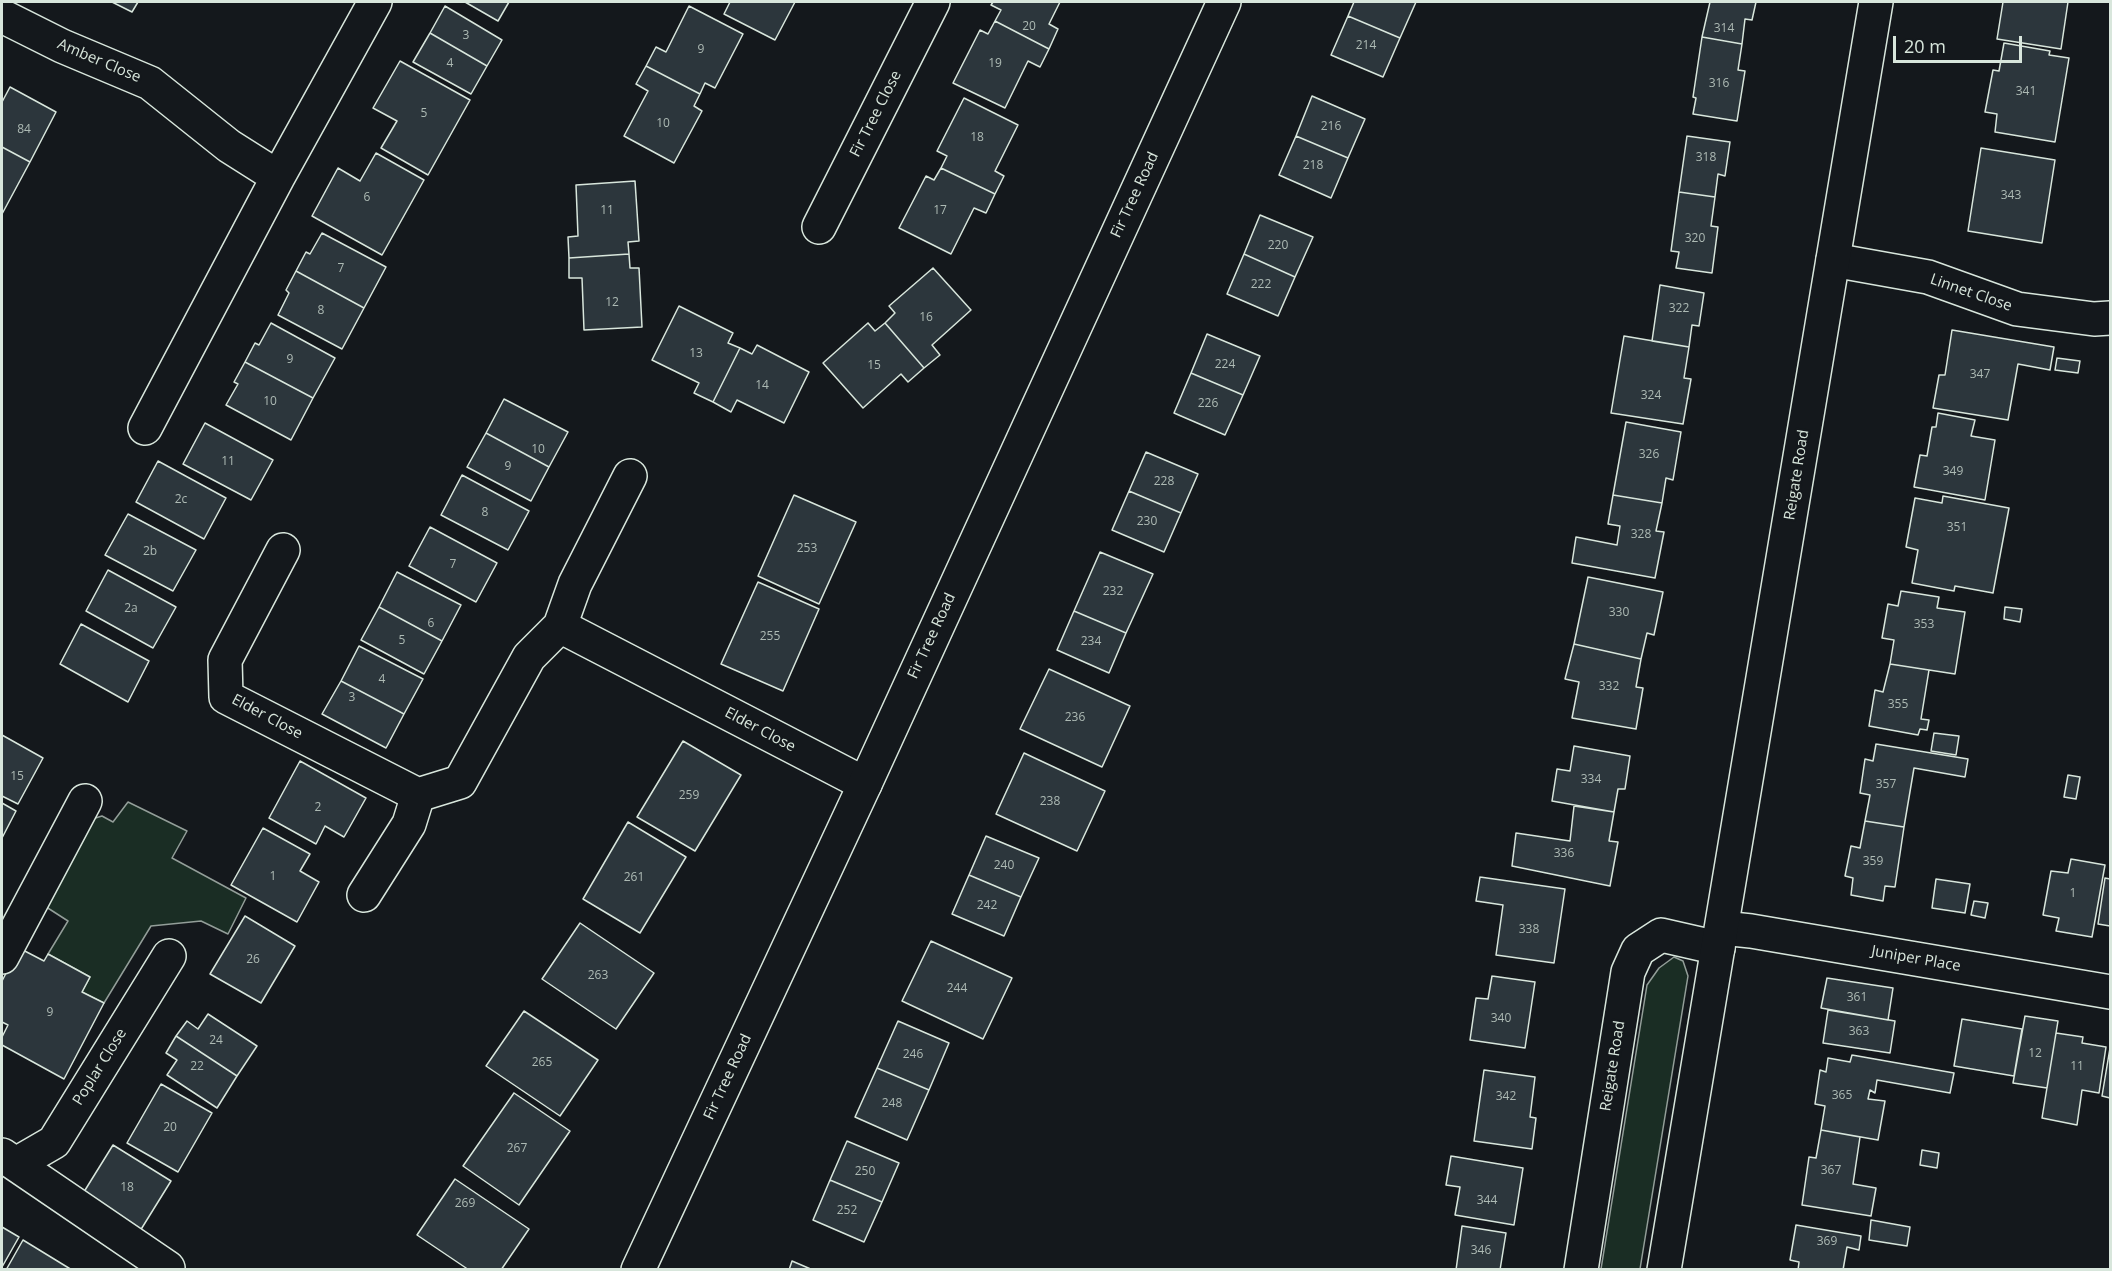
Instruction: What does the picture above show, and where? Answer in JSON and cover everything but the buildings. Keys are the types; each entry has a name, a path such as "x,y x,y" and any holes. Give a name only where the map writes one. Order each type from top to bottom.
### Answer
{"main road":[{"path":"145,428 278,177 375,2"},
{"name":"Fir Tree Close","path":"819,227 933,2"},
{"name":"Fir Tree Road","path":"638,1269 865,784 1224,2"},
{"name":"Reigate Road","path":"1664,1269 1876,2"},
{"name":"Amber Close","path":"2,16 62,46 150,83 229,146 278,177"},
{"name":"Linnet Close","path":"1833,260 1928,277 2017,309 2094,319 2110,318"},
{"path":"364,895 409,824 418,795 460,782 529,657 560,626 575,584 630,476"},
{"name":"Elder Close","path":"283,549 225,660 226,696 418,795"},
{"name":"Elder Close","path":"560,626 865,784"},
{"path":"2,957 85,801"},
{"name":"Juniper Place","path":"1720,938 1751,931 2110,992"},
{"name":"Reigate Road","path":"1581,1269 1628,972 1638,950 1661,935 1720,938"},
{"name":"Poplar Close","path":"9,1160 54,1142 169,956"},
{"name":"Poplar Close","path":"9,1160 168,1268"}],"green space":[{"path":"128,802 187,831 172,858 246,898 228,934 201,921 151,926 104,1003 82,992 90,977 48,954 68,921 40,903 89,820 102,816 113,822"},
{"path":"1674,957 1683,961 1688,976 1640,1269 1601,1269 1647,985 1659,968"}]}
